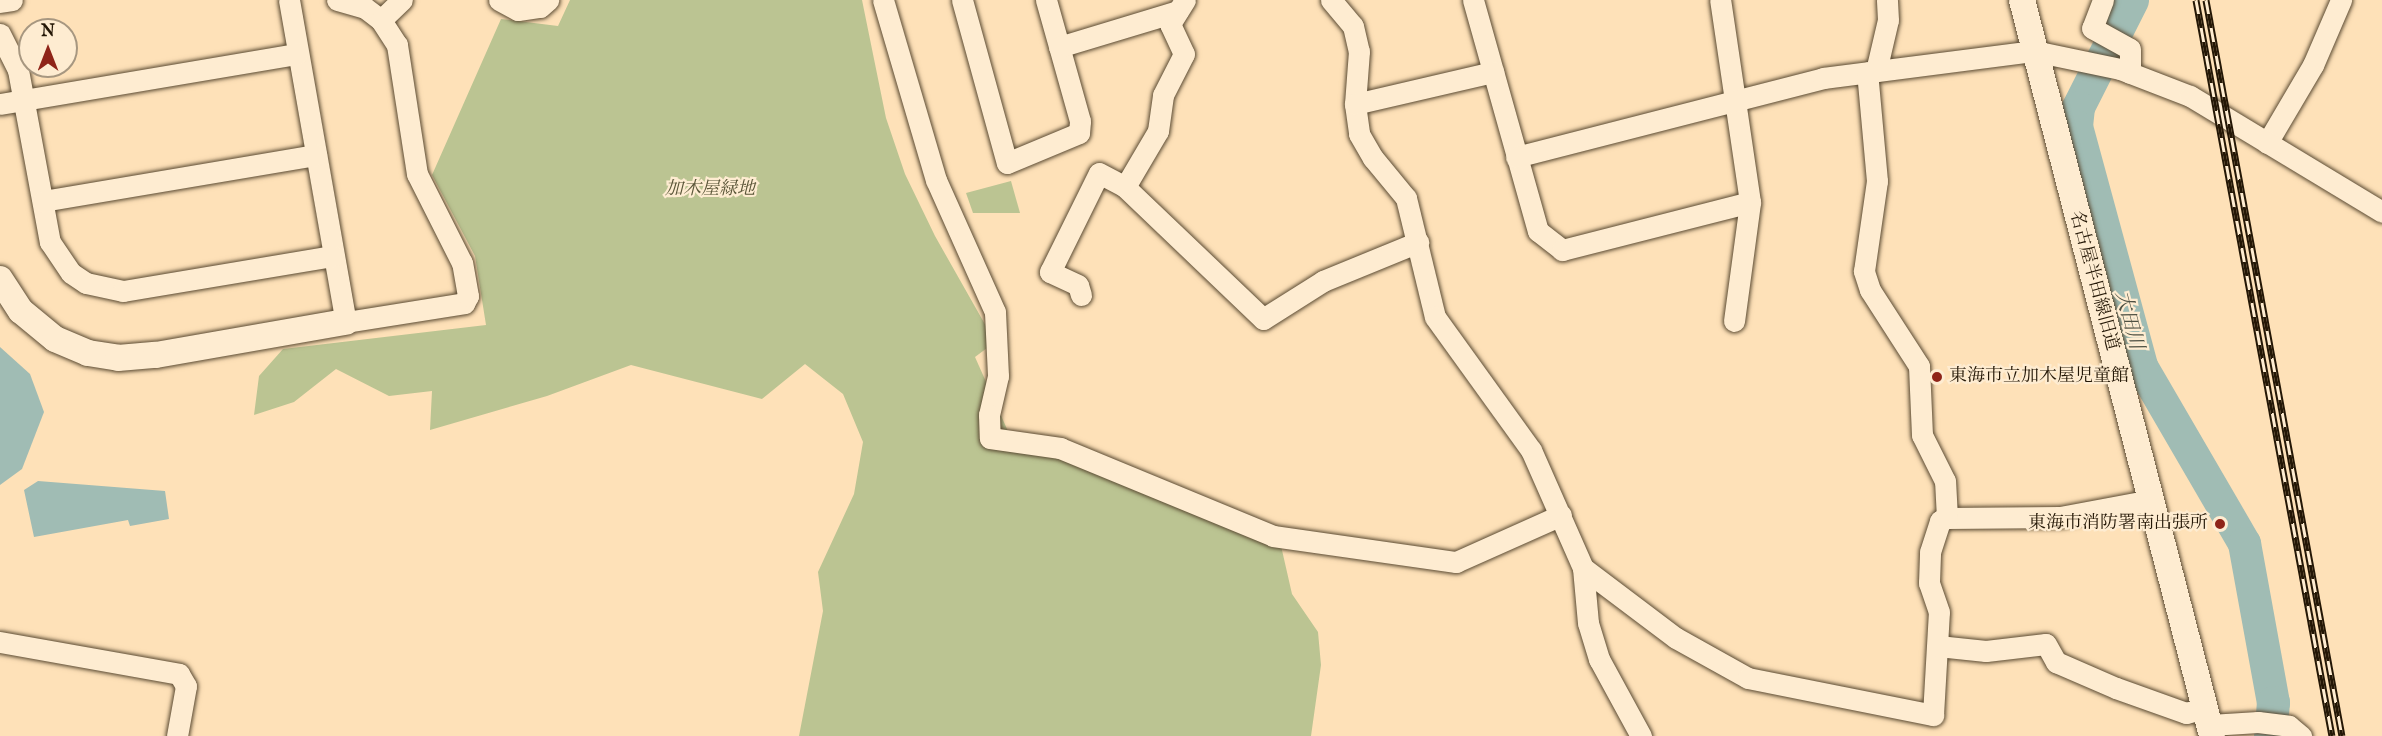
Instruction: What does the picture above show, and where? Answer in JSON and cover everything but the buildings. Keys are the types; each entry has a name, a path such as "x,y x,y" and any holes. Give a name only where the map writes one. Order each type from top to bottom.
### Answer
{"street":[{"path":"0,2 12,0"},
{"path":"289,0 346,322"},
{"path":"0,279 21,311 55,339 88,353 118,358 156,355 464,303 468,296 462,263 417,174 397,45 381,20 365,8 337,0"},
{"path":"381,20 402,0"},
{"path":"499,0 518,10 540,7 548,0"},
{"path":"883,0 936,180 995,312 998,376 989,415 990,438 1060,448 1273,536 1456,562 1561,515"},
{"path":"962,0 1007,163 1079,133 1080,120 1046,0"},
{"path":"1331,0 1353,26 1359,51 1355,104 1359,134 1372,158 1406,198 1435,317 1531,450 1583,568 1588,623 1599,659 1641,736"},
{"path":"1473,0 1538,231 1562,250 1750,202"},
{"path":"1720,0 1737,101 1750,202 1734,321"},
{"path":"1887,0 1888,20 1871,71 1876,181 1864,271 1870,290 1919,366 1922,435 1942,471 1947,519"},
{"name":"名古屋半田線旧道","path":"2022,0 2209,723"},
{"path":"2103,0 2092,28 2130,49 2133,59 2125,71"},
{"path":"2267,143 2313,65 2341,0"},
{"path":"1059,46 1182,5"},
{"path":"1125,187 1158,131 1163,94 1184,54 1170,24 1182,5"},
{"path":"0,34 18,70 25,99 50,242 57,259 71,273 104,289 123,291 333,256"},
{"path":"1516,157 1737,101 1793,84 1871,71 2034,51 2125,71 2190,96 2382,212"},
{"path":"0,104 297,54"},
{"path":"1355,104 1493,72"},
{"path":"43,201 316,155"},
{"path":"1081,295 1078,285 1050,272 1099,173 1125,187 1263,319 1285,302 1323,281 1418,242"},
{"path":"1583,568 1676,638 1748,678 1933,715 1939,612 1929,583 1930,552 1940,521 2060,517 2152,500"},
{"path":"0,642 179,674 186,686 177,736"},
{"path":"1938,646 1986,651 2046,644 2056,662 2116,688 2209,723 2258,722 2295,731"}],"green space":[{"name":"加木屋緑地","path":"570,0 862,0 886,118 905,174 935,236 995,342 975,357 1011,438 1279,537 1292,594 1318,632 1321,665 1311,736 799,736 823,611 818,572 854,494 863,442 843,394 805,364 762,399 631,365 547,396 430,430 432,391 389,396 336,369 294,402 254,415 259,376 283,349 486,325 475,256 432,175 501,19 558,26"},
{"path":"1011,181 1020,213 973,213 966,193"}],"water":[{"path":"0,347 30,374 44,412 22,469 0,485"},
{"path":"38,481 165,491 169,519 130,526 128,520 34,537 24,490"}],"waterway":[{"name":"大田川","path":"2132,0 2078,107 2076,126 2141,366 2244,543 2273,702 2270,736"}],"railway":[{"path":"2196,0 2332,736"},
{"path":"2206,0 2342,736"}],"place":[{"name":"東海市立加木屋児童館","path":"1937,377"},
{"name":"東海市消防署南出張所","path":"2220,524"}]}
